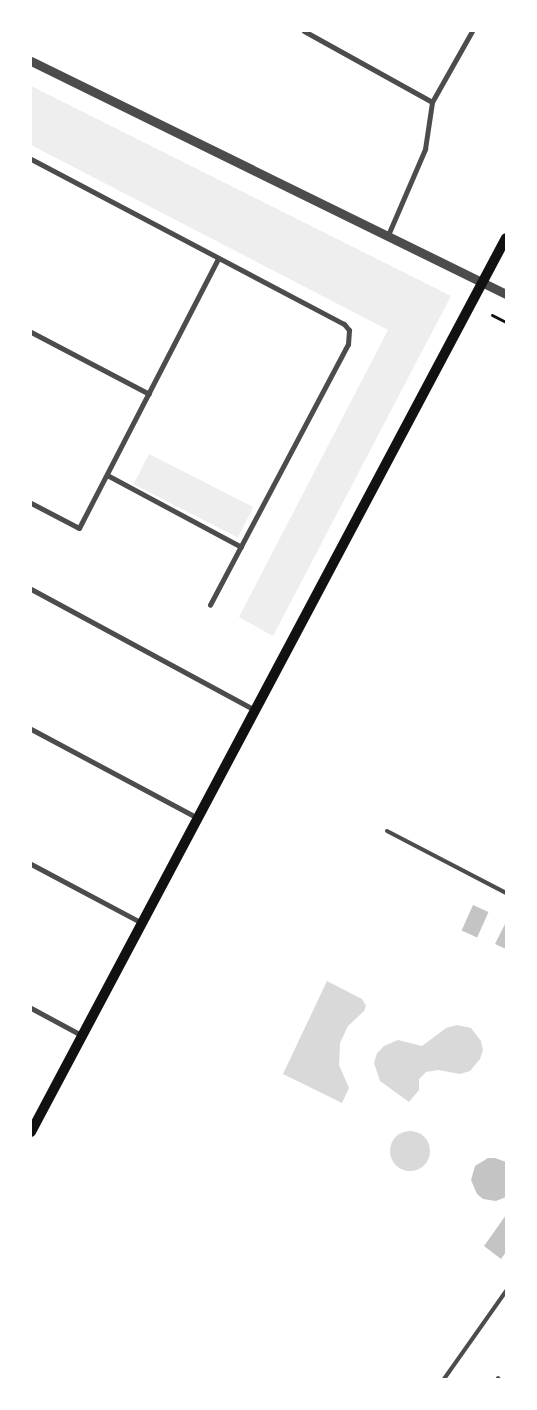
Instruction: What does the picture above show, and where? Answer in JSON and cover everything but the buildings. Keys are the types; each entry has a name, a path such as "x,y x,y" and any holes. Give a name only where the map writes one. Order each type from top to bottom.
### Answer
{"main road":[{"path":"31,1132 481,281 506,238"}],"street":[{"path":"304,31 432,102"},
{"path":"388,235 425,149 432,102 472,31"},
{"path":"31,60 506,294"},
{"path":"31,160 344,324 350,333 348,344 210,605"},
{"path":"31,503 79,528 218,259"},
{"path":"31,332 149,394"},
{"path":"107,475 241,547"},
{"path":"31,589 255,710"},
{"path":"31,729 198,818"},
{"path":"31,864 142,923"},
{"path":"31,1008 82,1036"}],"lane":[{"path":"387,831 506,892"},
{"path":"444,1379 506,1291"}],"path":[{"path":"492,315 506,322"}],"shaded area":[{"path":"31,86 451,296 273,636 239,617 388,330 31,145"},
{"path":"149,454 253,507 238,537 134,484"},
{"path":"327,981 362,999 366,1006 364,1011 348,1026 340,1043 339,1065 349,1088 342,1103 283,1074"},
{"path":"457,1025 471,1028 481,1041 483,1050 480,1059 470,1071 460,1074 438,1070 426,1072 419,1079 419,1090 409,1102 380,1081 374,1063 377,1053 384,1046 398,1040 422,1046 446,1028"},
{"path":"414,1131 421,1134 427,1140 430,1151 429,1159 421,1168 414,1171 406,1171 399,1168 391,1159 390,1147 393,1140 402,1132"}]}
